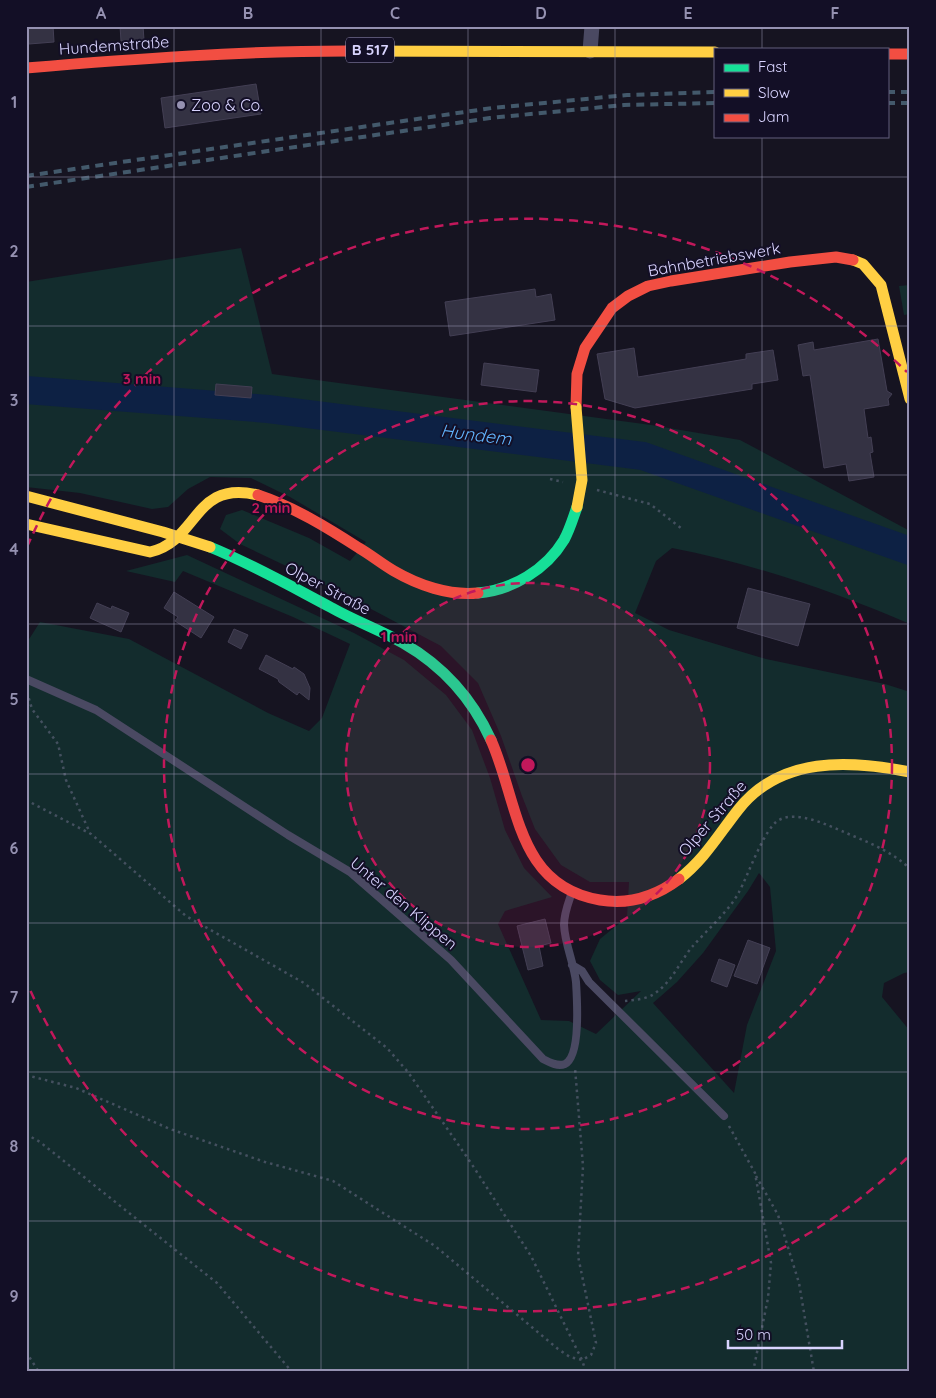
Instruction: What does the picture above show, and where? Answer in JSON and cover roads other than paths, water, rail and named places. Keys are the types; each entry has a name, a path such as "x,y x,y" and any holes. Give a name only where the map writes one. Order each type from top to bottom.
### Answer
{"main road":[{"name":"Hundemstraße","path":"26,68 107,60 284,51 714,52"},
{"path":"888,54 910,54"},
{"name":"Bahnbetriebswerk","path":"26,524 150,552 158,552 164,550 179,536 205,504 216,496 235,492 252,493 266,497 318,522 400,575 428,586 451,592 477,594 507,587 532,574 554,553 569,532 577,507 582,480 576,407 577,374 585,348 602,320 612,308 628,296 648,286 790,262 836,257 848,258 863,264 882,285 910,400"},
{"name":"Olper Straße","path":"26,496 179,536 236,559 290,585 360,624 395,639 425,658 451,680 472,704 490,739 520,829 531,854 547,875 572,892 594,899 626,903 655,896 675,883 707,853 738,808 749,797 769,782 788,774 819,766 846,764 910,772"}],"street":[{"path":"590,51 592,26"}],"lane":[{"name":"Unter den Klippen","path":"26,679 96,710 288,835 350,872 451,960 542,1059 554,1064 564,1064 572,1057 577,1028 576,981 572,965"},
{"path":"572,892 564,912 564,928 572,965 582,971 589,982 724,1116"}],"waterway":[{"name":"Hundem","path":"26,390 268,409 643,456 910,551"}],"railway":[{"path":"26,176 492,108 627,95 714,92"},
{"path":"888,92 910,92"},
{"path":"26,187 490,118 624,105 714,103"},
{"path":"888,103 910,103"}],"place":[{"name":"Zoo & Co.","path":"181,105"}]}
